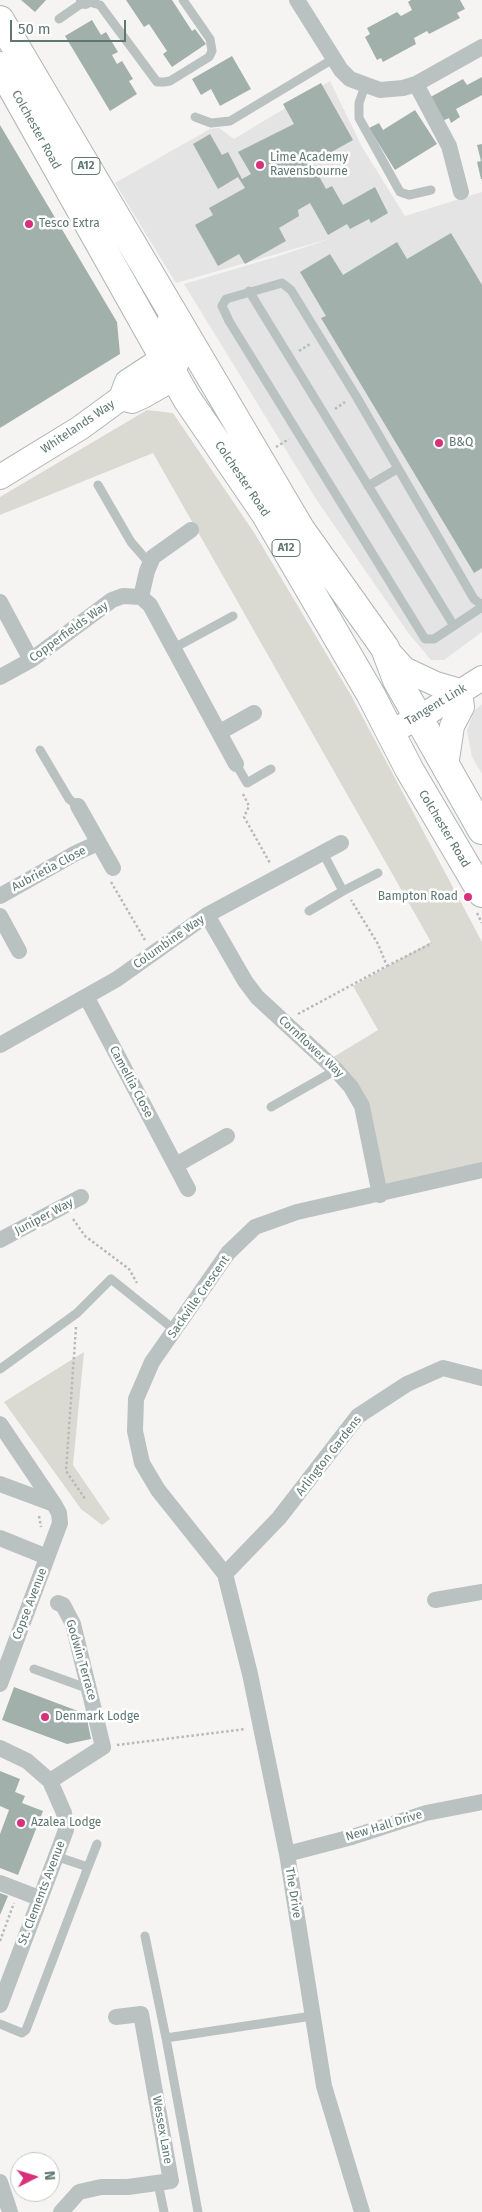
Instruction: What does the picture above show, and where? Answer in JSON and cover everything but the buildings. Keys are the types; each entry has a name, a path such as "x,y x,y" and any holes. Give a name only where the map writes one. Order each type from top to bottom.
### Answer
{"highway":[{"name":"Colchester Road","path":"0,20 301,530 384,648 397,680 482,830"},
{"name":"Colchester Road","path":"0,66 187,399 266,512 370,695 389,733 482,893"},
{"path":"172,370 209,372"}],"street":[{"path":"297,0 333,59 350,79 380,90 416,84 482,47"},
{"path":"416,84 449,146 461,192"},
{"path":"172,370 179,357 166,332 173,311"},
{"name":"Whitelands Way","path":"0,477 80,428 121,398 127,382 152,365 172,370"},
{"path":"191,530 153,556 141,597 150,605 236,764"},
{"name":"Copperfields Way","path":"0,677 31,660 112,600 123,596 141,597"},
{"path":"0,602 31,660"},
{"path":"384,648 404,669 436,684 460,691 462,707 452,726 446,766"},
{"name":"Tangent Link","path":"389,733 482,678"},
{"path":"220,732 254,713"},
{"path":"78,806 113,868"},
{"name":"Aubrietia Close","path":"0,896 76,853 98,843"},
{"name":"Columbine Way","path":"0,1046 87,998 207,915 341,843"},
{"name":"Cornflower Way","path":"207,915 245,981 257,997 336,1070 351,1087 362,1106 380,1195"},
{"path":"0,916 19,951"},
{"name":"Camellia Close","path":"87,998 188,1189"},
{"path":"176,1165 227,1136"},
{"name":"Sackville Crescent","path":"225,1574 158,1490 142,1463 135,1431 136,1399 152,1362 176,1331 228,1253 255,1227 297,1212 380,1195 482,1170"},
{"name":"Juniper Way","path":"2,1234 81,1197"},
{"name":"Arlington Gardens","path":"225,1574 279,1518 358,1416 407,1384 443,1368 482,1378"},
{"path":"0,1424 54,1504"},
{"path":"0,1484 54,1504"},
{"name":"Copse Avenue","path":"0,1684 6,1650 60,1523 59,1513 54,1504"},
{"path":"0,1538 47,1557"},
{"name":"The Drive","path":"225,1574 250,1674 287,1854 324,2086 362,2212"},
{"path":"436,1600 482,1592"},
{"name":"Godwin Terrace","path":"58,1603 63,1605 73,1624 103,1747"},
{"path":"50,1781 103,1747"},
{"name":"St. Clements Avenue","path":"0,1748 27,1761 50,1781 64,1813 66,1830 0,2005"},
{"name":"New Hall Drive","path":"287,1854 352,1837 426,1813 482,1802"},
{"path":"0,1883 39,1898"},
{"name":"Wessex Lane","path":"61,2212 79,2192 101,2187 128,2187 171,2181 141,2014 116,2017"},
{"path":"0,2182 10,2212"}],"lane":[{"path":"59,19 85,0 100,5 152,76 157,82 164,82 170,81 209,57 212,51 210,39 183,0"},
{"path":"195,117 211,123 230,121 333,59"},
{"path":"365,86 359,103 359,118 400,192 409,195 431,190"},
{"path":"282,283 290,290 356,396 474,599 482,606 434,639 426,639 228,321 222,306 226,299 249,291 282,283"},
{"path":"249,291 454,626"},
{"path":"368,486 397,469"},
{"path":"98,485 131,542 150,564"},
{"path":"174,648 233,616"},
{"path":"40,750 69,798 78,806"},
{"path":"236,764 247,783 271,770"},
{"path":"323,853 343,891"},
{"path":"309,911 378,873"},
{"path":"271,1108 336,1070"},
{"path":"0,1369 77,1313 111,1279 176,1331"},
{"path":"34,1669 90,1689"},
{"path":"0,2024 22,2033 26,2030 97,1844"},
{"path":"55,1856 88,1868"},
{"path":"145,1936 198,2212"},
{"path":"166,2038 312,2016"},
{"path":"158,2183 164,2212"}],"path":[{"path":"241,791 249,806 244,817 278,877"},
{"path":"113,868 108,876 152,953"},
{"path":"343,891 358,908 387,966"},
{"path":"284,1022 432,943"},
{"path":"61,1208 76,1221 84,1236 129,1269 140,1290"},
{"path":"77,1313 66,1471 86,1500"},
{"path":"103,1747 260,1727"},
{"path":"0,1941 19,1890"}],"shaded area":[{"path":"330,81 362,147 405,216 482,192 482,632 444,660 431,660 409,634 316,499 184,284 332,238 176,283 115,183 210,129 219,128 234,139"},
{"path":"147,410 173,413 255,534 352,697 482,942 482,1170 380,1195 362,1106 327,1061 378,1030 353,986 431,942 153,453 0,515 0,497"},
{"path":"482,704 482,774 472,757 467,731 474,711"},
{"path":"84,1352 73,1465 110,1519 102,1525 81,1509 4,1402"}],"place":[{"name":"Lime Academy Ravensbourne","path":"260,165"},
{"name":"Tesco Extra","path":"29,224"},
{"name":"B&Q","path":"439,443"},
{"name":"Bampton Road","path":"468,897"},
{"name":"Denmark Lodge","path":"45,1717"},
{"name":"Azalea Lodge","path":"21,1823"}]}
